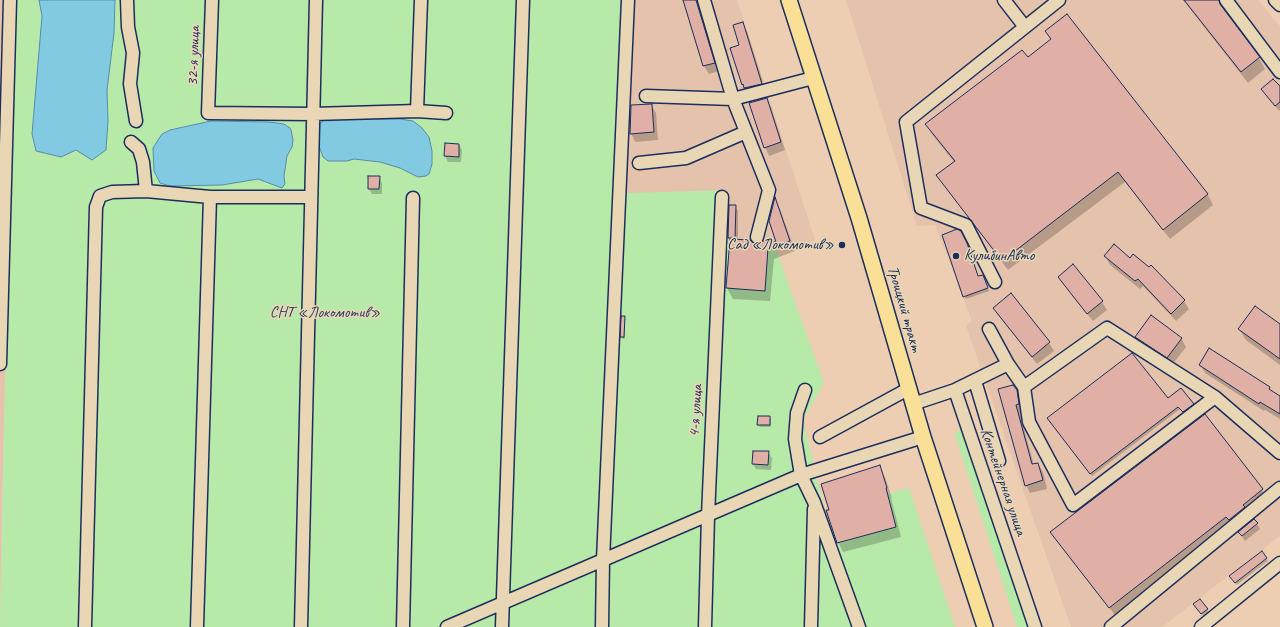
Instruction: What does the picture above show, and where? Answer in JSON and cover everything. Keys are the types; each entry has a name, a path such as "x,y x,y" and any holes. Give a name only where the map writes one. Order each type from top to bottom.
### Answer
{"main road":[{"name":"Троицкий тракт","path":"789,0 859,218 923,438 985,627"}],"street":[{"path":"0,364 10,0"},
{"path":"127,0 128,27 133,53 130,84 136,121"},
{"name":"32-я улица","path":"212,0 208,113 313,114"},
{"path":"301,627 316,0"},
{"path":"416,111 421,0"},
{"path":"502,627 522,0"},
{"path":"602,627 603,560 628,0"},
{"path":"704,0 732,99 769,190 757,237"},
{"path":"1004,0 1025,27"},
{"path":"995,282 966,225 921,208 906,122 1059,0"},
{"path":"1226,0 1280,72"},
{"path":"1275,0 1280,5"},
{"path":"646,96 732,99 813,78"},
{"path":"313,114 416,111 446,113"},
{"path":"639,163 686,158 746,132"},
{"path":"130,142 139,149 143,162 146,191"},
{"path":"85,627 96,207 100,196 112,192 146,191 210,197 311,197"},
{"path":"197,627 210,197"},
{"name":"4-я улица","path":"705,627 708,516 722,197"},
{"path":"403,627 413,198"},
{"path":"1024,386 1107,328 1215,397 1280,453"},
{"path":"989,329 1008,364 1024,386 1029,422 1073,504 1215,397"},
{"path":"913,404 955,390 1008,364"},
{"path":"975,381 999,461"},
{"path":"820,437 908,389"},
{"path":"805,390 797,413 795,439 801,475 814,502 859,627"},
{"name":"Контейнерная улица","path":"955,390 1035,627"},
{"path":"447,627 801,475 923,438"},
{"path":"1111,627 1280,488"},
{"path":"811,627 814,502"},
{"path":"1201,627 1280,563"}],"shaded area":[{"path":"0,0 13,0 0,603"},
{"path":"627,0 737,0 815,240 797,249 773,241 730,245 627,193"},
{"path":"846,0 1258,0 1280,26 1280,536 1162,627 1071,627 966,326 972,321 935,225 917,226"}],"green space":[{"name":"СНТ «Локомотив»","path":"13,0 627,0 627,193 725,190 730,245 773,241 824,383 803,420 829,529 889,512 884,495 909,488 955,627 0,627"},
{"path":"962,430 1031,627 1017,627 954,432"}],"water":[{"path":"39,0 115,0 114,33 107,90 108,121 106,150 92,160 76,150 61,157 36,151 32,134 42,16"},
{"path":"325,119 400,119 413,121 422,128 429,137 432,151 432,164 429,174 418,177 400,168 380,162 354,159 347,161 328,161 323,157 319,146 319,125"},
{"path":"211,121 269,122 284,124 290,128 293,140 292,147 287,156 284,176 285,184 282,188 258,179 222,185 170,186 160,183 154,171 153,148 162,134 170,130"}],"building":[{"path":"683,0 696,0 715,63 703,66"},
{"path":"1184,0 1219,0 1220,4 1260,57 1241,72"},
{"path":"1067,14 1208,194 1163,230 1118,172 1002,261 936,175 955,161 925,124 1022,50 1028,57 1051,39 1045,31"},
{"path":"743,22 762,84 744,88 730,48 739,45 733,25"},
{"path":"1273,79 1280,86 1280,102 1275,106 1261,89"},
{"path":"767,98 781,142 764,148 749,103"},
{"path":"652,104 654,132 630,134 631,105"},
{"path":"445,143 459,144 459,157 444,156"},
{"path":"368,176 380,176 379,189 368,189"},
{"path":"775,197 790,241 768,248 765,291 726,288 730,239 750,240 756,244 763,241 776,242 769,221"},
{"path":"729,205 736,205 735,238 728,238"},
{"path":"957,229 961,231 967,243 978,276 983,275 988,288 963,297 942,235"},
{"path":"1114,244 1130,258 1133,254 1149,267 1151,265 1185,300 1171,314 1138,279 1135,281 1104,256"},
{"path":"1073,264 1103,301 1087,314 1058,277"},
{"path":"1011,293 1050,342 1032,357 993,308"},
{"path":"1255,306 1280,324 1280,359 1238,329"},
{"path":"1151,315 1182,338 1167,358 1135,337"},
{"path":"621,316 625,316 624,337 620,337"},
{"path":"1209,348 1270,387 1269,389 1280,396 1280,414 1260,402 1259,404 1199,365"},
{"path":"1132,353 1168,398 1181,388 1194,404 1183,412 1178,407 1090,474 1047,418"},
{"path":"1013,385 1017,390 1019,404 1016,405 1032,464 1038,463 1043,480 1025,486 998,389"},
{"path":"1205,414 1263,489 1243,505 1245,507 1229,520 1226,517 1109,608 1050,532"},
{"path":"758,416 770,416 770,425 757,425"},
{"path":"753,451 769,451 768,465 752,464"},
{"path":"880,465 896,527 837,543 826,510 829,510 821,484"},
{"path":"1254,519 1258,523 1242,536 1238,532"},
{"path":"1262,551 1267,558 1235,583 1229,576"},
{"path":"1200,599 1208,609 1201,614 1193,604"}],"place":[{"name":"Сад «Локомотив»","path":"842,245"},
{"name":"КулибинАвто","path":"956,256"}]}
